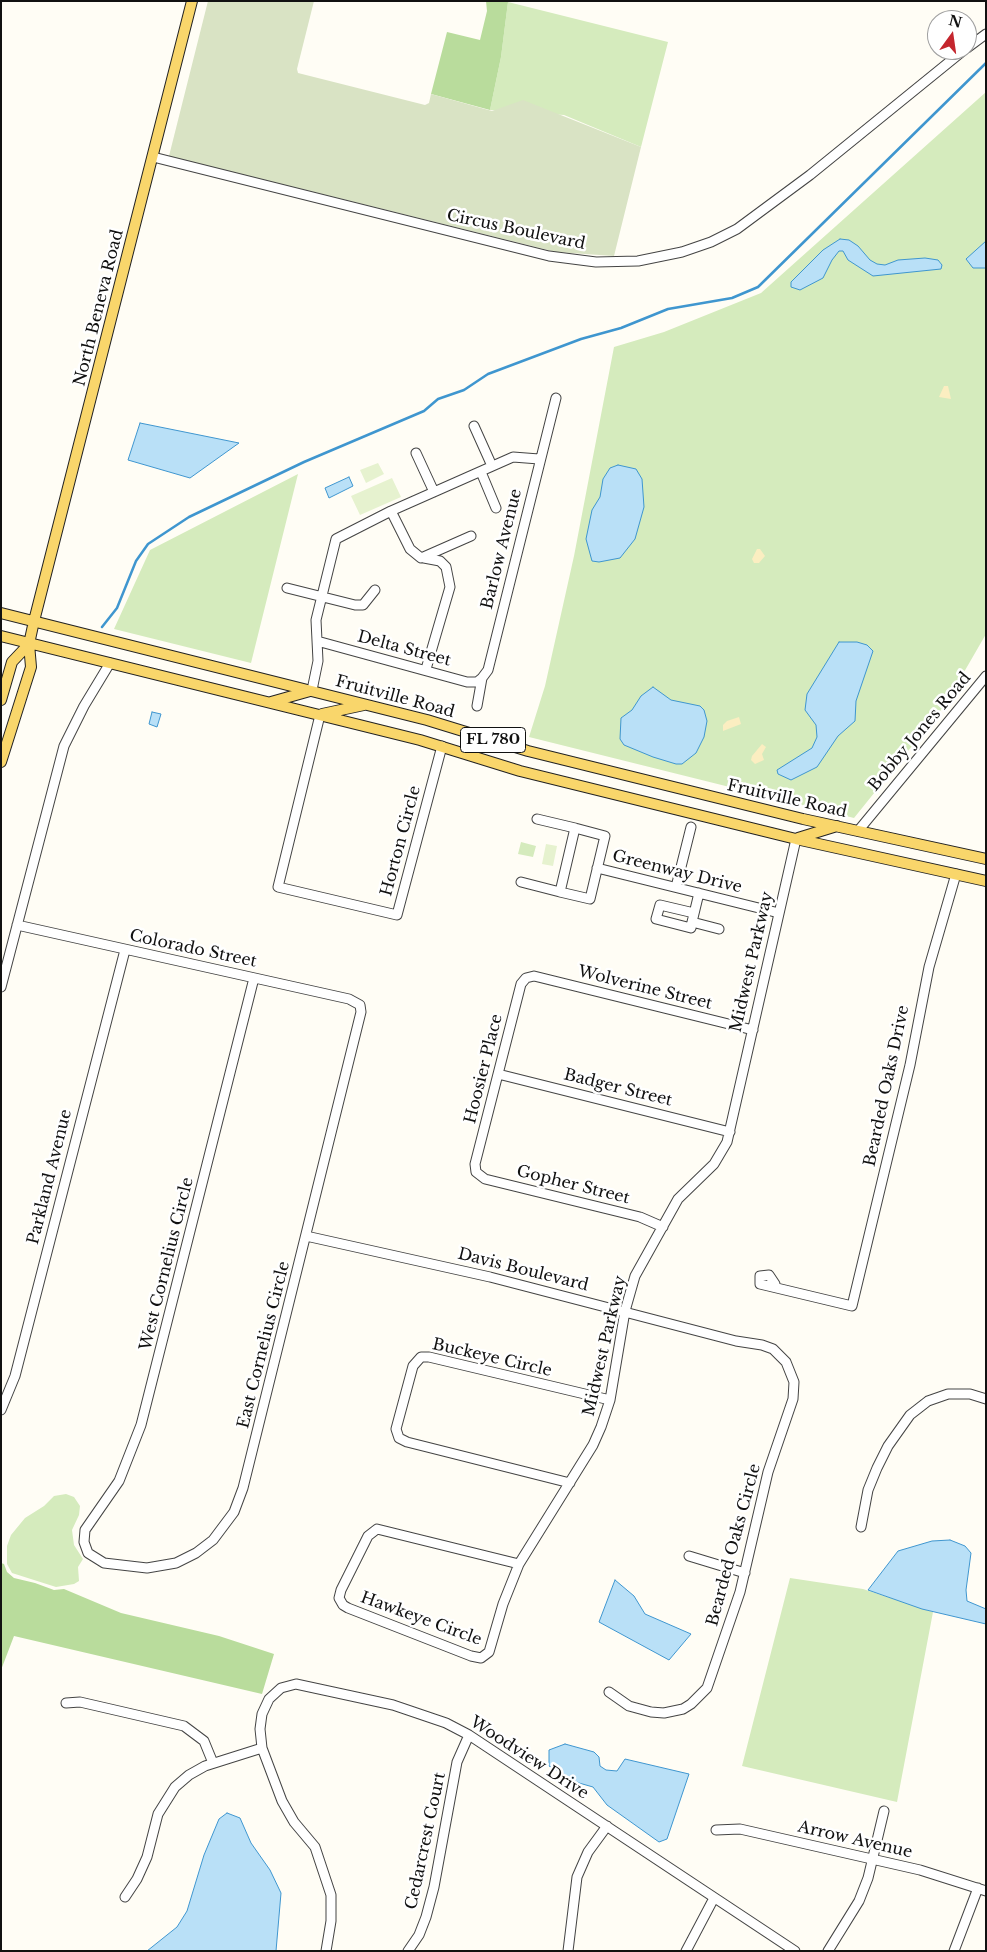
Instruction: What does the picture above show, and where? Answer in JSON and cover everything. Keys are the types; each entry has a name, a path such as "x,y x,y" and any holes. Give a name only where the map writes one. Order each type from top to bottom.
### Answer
{"main road":[{"name":"North Beneva Road","path":"1,762 31,667 29,644 34,621 192,1"},
{"name":"Fruitville Road","path":"1,613 367,704 528,751 858,831 986,859"},
{"name":"FL 780","path":"1,636 442,746 520,771 796,839 986,881"},
{"path":"1,700 12,662 29,644"},
{"path":"270,702 312,690"},
{"path":"320,715 367,704"},
{"path":"796,839 838,826"}],"street":[{"name":"Circus Boulevard","path":"153,157 549,256 596,262 638,261 682,252 737,229 803,180 952,60"},
{"name":"Barlow Avenue","path":"477,706 482,678 488,670 556,398"},
{"path":"474,426 492,466"},
{"path":"416,453 434,492"},
{"path":"312,690 318,660 316,620 336,540 391,511 514,457 539,460"},
{"path":"481,472 496,508"},
{"path":"391,511 410,549 418,557 440,561 446,567 450,587 426,670"},
{"path":"424,558 471,536"},
{"path":"287,588 321,597 363,604 374,590"},
{"name":"Delta Street","path":"317,641 467,682 477,682 482,678"},
{"path":"1,987 64,746 84,706 110,663"},
{"name":"Bobby Jones Road","path":"858,831 986,676"},
{"name":"Horton Circle","path":"320,715 278,887 397,914 442,746"},
{"path":"521,882 590,899 598,868 605,836 537,819"},
{"path":"676,887 691,827"},
{"path":"560,892 575,828"},
{"name":"Midwest Parkway","path":"484,1656 489,1652 503,1604 519,1564 596,1438 610,1400 625,1311 635,1276 678,1199 714,1164 730,1132 796,839"},
{"name":"Greenway Drive","path":"598,868 779,913"},
{"name":"Bearded Oaks Drive","path":"774,1287 852,1306 910,1065 921,1001 956,874"},
{"path":"699,893 693,918 719,929"},
{"name":"Colorado Street","path":"17,925 349,999 361,1008"},
{"name":"Parkland Avenue","path":"1,1410 15,1376 125,950"},
{"name":"Wolverine Street","path":"530,976 752,1030"},
{"name":"Hoosier Place","path":"476,1172 475,1164 521,984 530,976"},
{"name":"West Cornelius Circle","path":"85,1547 85,1530 118,1481 141,1425 254,978"},
{"path":"361,1008 371,1014"},
{"name":"East Cornelius Circle","path":"85,1547 93,1558 104,1564 130,1568 162,1566 196,1553 212,1540 228,1522 243,1488 361,1008"},
{"name":"Badger Street","path":"498,1074 730,1132"},
{"name":"Gopher Street","path":"476,1172 485,1179 640,1217 663,1227"},
{"name":"Davis Boulevard","path":"306,1236 490,1277 731,1340"},
{"name":"Bearded Oaks Circle","path":"609,1692 629,1706 658,1713 683,1709 696,1701 712,1678 745,1573 768,1472 793,1399 794,1382 786,1362 773,1349 755,1343 731,1340"},
{"name":"Buckeye Circle","path":"570,1483 407,1442 400,1438 396,1429 413,1366 421,1357 429,1357 610,1400"},
{"path":"861,1528 868,1490 877,1468 888,1446 910,1415 928,1401 948,1394 970,1394 986,1399"},
{"name":"Hawkeye Circle","path":"484,1656 471,1656 345,1607 340,1601 340,1592 368,1536 377,1529 519,1564"},
{"path":"689,1556 745,1573"},
{"name":"Woodview Drive","path":"326,1951 332,1902 319,1856 308,1836 294,1822 285,1808 262,1748 260,1723 268,1698 281,1688 296,1684 418,1712 469,1735 795,1951"},
{"path":"66,1703 80,1702 184,1726 204,1741 213,1763"},
{"name":"Cedarcrest Court","path":"408,1951 419,1935 426,1918 434,1887 457,1762 469,1735"},
{"path":"125,1897 138,1879 147,1858 158,1814 169,1793 189,1775 213,1763 262,1748"},
{"path":"828,1951 859,1900 873,1859 884,1811"},
{"path":"568,1951 577,1877 588,1852 607,1826"},
{"name":"Arrow Avenue","path":"716,1830 740,1829 920,1870 982,1890"},
{"path":"954,1951 982,1890"},
{"path":"686,1951 714,1898"}],"green space":[{"path":"208,1 314,1 297,69 298,73 425,105 429,103 431,94 492,111 523,100 641,147 614,256 556,252 169,156"},
{"path":"486,1 508,2 501,57 490,110 431,94 447,32 480,40 487,11"},
{"path":"508,2 668,42 641,147 564,115 490,110 501,57"},
{"path":"986,92 986,634 945,705 854,818 529,737 545,686 574,556 614,347 664,332 761,293"},
{"path":"378,463 384,474 366,483 360,470"},
{"path":"298,474 251,663 114,629 150,550"},
{"path":"392,478 401,497 360,515 351,496"},
{"path":"521,842 536,846 533,857 518,854"},
{"path":"546,844 557,846 553,866 542,864"},
{"path":"66,1494 74,1497 80,1506 79,1515 72,1530 74,1545 83,1559 78,1567 79,1581 74,1584 56,1587 12,1573 7,1564 7,1546 11,1535 25,1518 44,1506 54,1496"},
{"path":"1,1563 4,1564 7,1572 14,1578 54,1590 64,1589 121,1613 219,1636 274,1654 262,1694 14,1636 1,1670"},
{"path":"790,1578 863,1589 933,1612 897,1802 742,1766"}],"sand":[{"path":"944,386 948,386 951,399 939,397"},
{"path":"757,549 760,549 765,556 759,563 754,563 752,559"},
{"path":"739,717 741,724 723,731 723,725 727,721"},
{"path":"762,744 766,747 762,754 764,760 755,764 751,760 752,756"}],"water":[{"path":"840,239 849,240 858,246 870,260 877,264 885,265 898,260 925,258 938,260 942,265 941,269 873,276 848,260 843,251 839,251 823,278 800,290 791,287 791,282 823,250"},
{"path":"986,241 986,268 973,268 966,259"},
{"path":"140,423 239,443 190,478 128,460"},
{"path":"618,465 636,469 642,479 644,507 635,539 620,558 599,562 592,561 586,539 592,510 600,497 603,479 610,468"},
{"path":"349,477 353,486 329,498 325,488"},
{"path":"839,642 857,642 867,645 873,651 856,701 855,721 838,736 817,767 791,780 778,774 777,770 812,748 817,737 816,725 805,710 807,694"},
{"path":"653,687 671,700 700,706 704,710 707,721 704,737 696,753 682,764 653,757 624,745 620,739 621,718 632,710 641,696"},
{"path":"152,712 161,714 157,727 149,724"},
{"path":"950,1540 965,1546 971,1553 966,1590 967,1601 986,1609 986,1624 922,1609 868,1590 898,1551 932,1541"},
{"path":"615,1580 634,1596 645,1614 691,1634 669,1660 599,1622"},
{"path":"565,1744 594,1752 599,1757 600,1766 606,1770 617,1771 625,1759 689,1774 667,1839 659,1842 607,1805 593,1787 579,1783 549,1766 549,1750"},
{"path":"227,1813 240,1818 251,1843 270,1870 281,1893 276,1951 147,1951 177,1927 187,1911 204,1855 219,1819"}],"waterway":[{"path":"102,627 117,608 136,561 148,544 189,517 304,462 424,411 438,399 464,390 488,374 581,339 621,328 668,309 732,298 758,287 986,63"}]}
